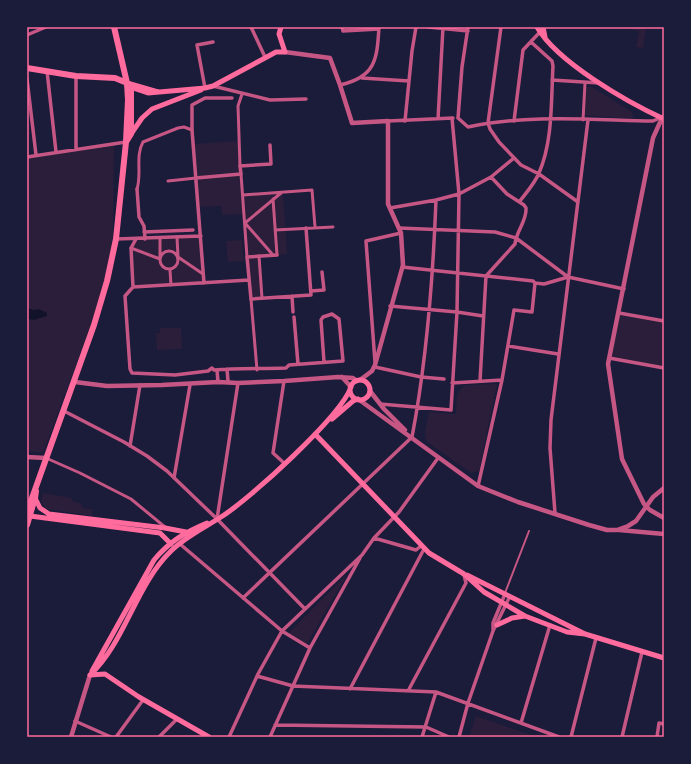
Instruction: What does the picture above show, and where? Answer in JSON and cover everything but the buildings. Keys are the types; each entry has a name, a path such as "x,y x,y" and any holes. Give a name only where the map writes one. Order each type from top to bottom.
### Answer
{"main road":[{"path":"114,27 132,100 131,134"},
{"path":"27,68 76,76 105,79 115,78 128,85 159,92 204,88 213,86 237,74 276,52 284,52 280,34 281,27"},
{"path":"537,27 542,30 546,42 600,83 637,106 663,118"},
{"path":"28,514 35,498 36,489 46,458 74,382 107,281 116,239 126,142 128,85"},
{"path":"126,142 142,118 152,109 204,88"},
{"path":"90,675 103,663 159,564 180,544 218,519 243,500 352,401 365,399 370,391 368,385 359,381 351,387 344,402 315,434"},
{"path":"351,387 353,396 358,400"},
{"path":"315,434 395,516 422,547 464,574 484,592 525,616 567,632 585,634"},
{"path":"27,525 31,497 36,489"},
{"path":"35,498 40,508 49,514 165,528 186,532"},
{"path":"28,514 160,533 170,544 180,544"},
{"path":"90,675 154,560 170,544 186,532 218,519"},
{"path":"464,574 474,577 585,634 664,658"},
{"path":"497,625 512,618 525,616"},
{"path":"90,675 105,674 176,720 209,737"}],"street":[{"path":"27,35 46,27"},
{"path":"251,27 265,57"},
{"path":"405,120 416,27"},
{"path":"428,27 468,29 462,67 458,118"},
{"path":"501,27 488,122 495,137 521,166 539,174 578,202"},
{"path":"342,29 379,28 375,59 362,78"},
{"path":"438,119 443,28"},
{"path":"514,121 523,50 542,30"},
{"path":"204,88 197,45 213,42"},
{"path":"520,201 539,174 546,153 550,120 552,61 531,42"},
{"path":"284,52 330,58 352,123 458,118 468,127 488,122 550,120 653,121 663,118"},
{"path":"47,71 56,152"},
{"path":"76,76 76,149"},
{"path":"340,84 362,78 409,81"},
{"path":"27,80 36,155"},
{"path":"552,80 600,83"},
{"path":"583,120 585,83"},
{"path":"213,86 270,100 306,99"},
{"path":"242,94 238,106 240,166 257,370"},
{"path":"204,283 192,130 192,105 205,98 232,98"},
{"path":"380,404 451,410 458,272 459,194 452,118"},
{"path":"663,118 653,138 608,364 622,459 647,507 664,518"},
{"path":"555,513 550,448 551,420 588,120"},
{"path":"74,382 107,386 190,385 218,382 238,384 342,377 353,378 359,381 372,371 375,366 390,306 402,267 403,248 400,231 388,204 388,121"},
{"path":"145,239 144,226 139,217 137,189 140,179 139,160 143,142 178,128 184,127 192,130"},
{"path":"27,157 126,142"},
{"path":"240,166 271,164 270,145"},
{"path":"390,208 436,200 459,194 491,177 514,158"},
{"path":"168,181 241,174"},
{"path":"480,381 486,276 515,244 527,212 524,205 520,201 507,194 491,177"},
{"path":"243,195 312,190 315,228"},
{"path":"245,223 283,192"},
{"path":"273,193 275,255"},
{"path":"243,598 412,437 430,308 436,200"},
{"path":"245,223 275,255"},
{"path":"275,230 332,226"},
{"path":"251,299 311,295 306,228"},
{"path":"144,232 193,230"},
{"path":"375,366 366,241 400,231 435,230 458,232 495,232 516,238 568,277 624,289"},
{"path":"116,239 201,236"},
{"path":"160,238 160,259 164,268 170,270 177,266 177,237"},
{"path":"136,239 131,248 133,287 126,296 130,369 132,373 175,374 208,371 210,369 215,370 244,367 257,370 286,368 289,365 298,364 343,361 339,319 332,314 327,315 321,320 324,362"},
{"path":"131,248 160,259"},
{"path":"160,259 163,254 168,251 174,253 178,258 203,274"},
{"path":"247,257 275,255"},
{"path":"259,256 262,298"},
{"path":"402,267 533,280 535,283 544,284 568,277"},
{"path":"170,270 171,285"},
{"path":"311,291 324,290 322,272"},
{"path":"133,287 249,280"},
{"path":"478,486 502,380 514,310 532,312 535,283"},
{"path":"292,296 293,312"},
{"path":"390,306 430,308 484,316"},
{"path":"619,313 664,321"},
{"path":"294,317 298,364"},
{"path":"508,346 558,354"},
{"path":"609,358 664,368"},
{"path":"375,366 421,377 444,379"},
{"path":"227,369 228,382"},
{"path":"215,370 218,382"},
{"path":"342,377 351,387"},
{"path":"452,383 502,380"},
{"path":"284,381 273,453 284,463"},
{"path":"218,519 238,384"},
{"path":"130,446 140,385"},
{"path":"174,478 190,385"},
{"path":"370,391 380,404 412,437"},
{"path":"358,400 412,437 438,458 478,486 518,502 606,530 664,534"},
{"path":"64,411 147,456 174,478 218,519 305,609"},
{"path":"27,457 46,458 80,473 131,499 165,528"},
{"path":"270,737 310,648 362,555 374,538 395,516 438,458"},
{"path":"617,530 636,521 653,497 664,488"},
{"path":"374,538 416,550 422,547"},
{"path":"180,544 282,631 310,648"},
{"path":"350,690 422,547"},
{"path":"228,737 257,676 282,631 362,555"},
{"path":"408,691 466,582 464,574"},
{"path":"459,737 468,703 507,595"},
{"path":"493,631 493,623 504,604"},
{"path":"521,724 550,625"},
{"path":"571,737 596,638"},
{"path":"622,737 642,652"},
{"path":"71,737 90,675"},
{"path":"257,676 293,686 350,690 436,692 559,737"},
{"path":"422,737 436,692"},
{"path":"122,737 117,736 143,700"},
{"path":"159,737 176,720"},
{"path":"75,721 111,737"},
{"path":"657,737 659,723 664,724"},
{"path":"276,725 426,727 449,737"}],"lane":[{"path":"507,595 529,531"}],"shaded area":[{"path":"620,27 646,27 643,48 636,47 639,31"},
{"path":"585,87 592,87 632,112 633,117 631,119 583,115"},
{"path":"239,141 243,195 283,192 287,254 259,256 262,298 251,299 244,214 222,215 221,206 199,207 193,144"},
{"path":"114,145 113,239 104,281 92,323 43,453 27,451 27,158"},
{"path":"201,236 204,283 133,287 131,248 136,239"},
{"path":"242,240 244,261 228,262 226,241"},
{"path":"27,308 34,310 39,309 47,313 47,316 34,320 28,319"},
{"path":"619,313 664,321 664,368 609,358"},
{"path":"160,328 181,328 182,349 157,350 156,333 160,333"},
{"path":"497,384 479,471 471,473 426,441 425,432 429,412 456,414 458,394 465,385"},
{"path":"43,493 71,498 74,502 80,503 83,508 93,509 92,516 46,509 41,501"},
{"path":"348,573 307,644 289,633"},
{"path":"476,716 537,737 469,737"}]}
